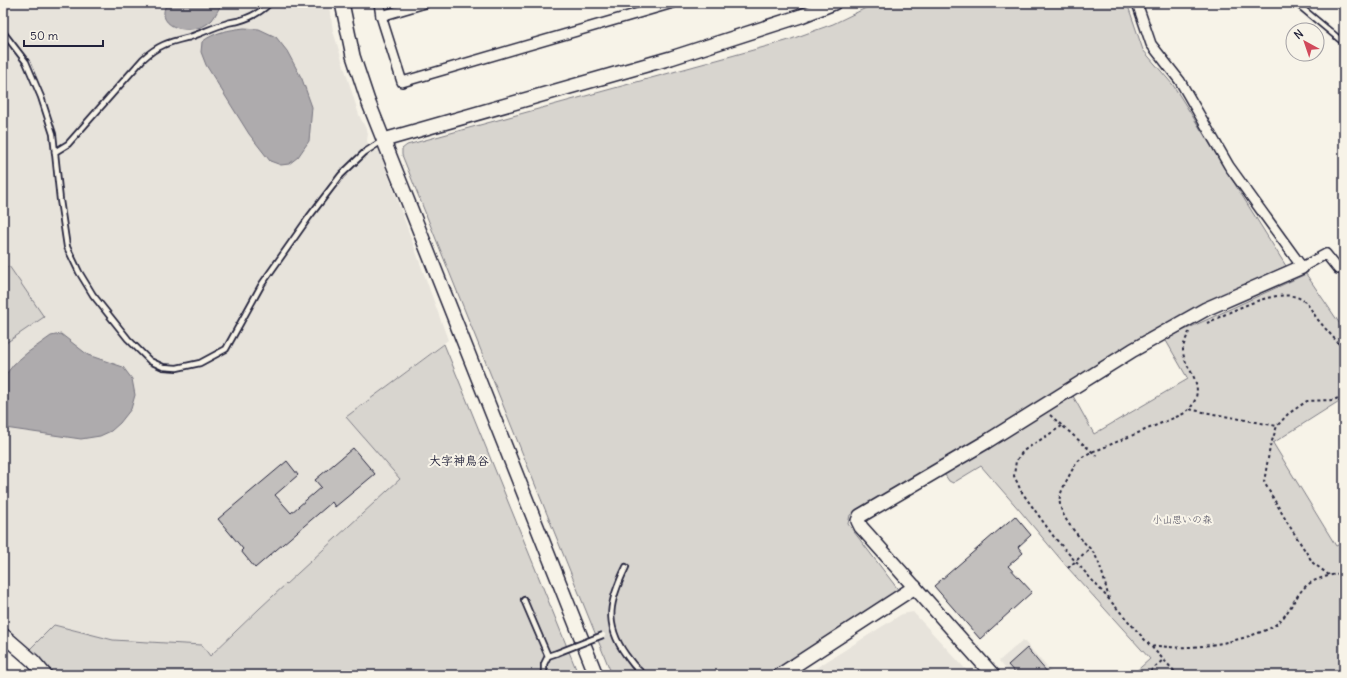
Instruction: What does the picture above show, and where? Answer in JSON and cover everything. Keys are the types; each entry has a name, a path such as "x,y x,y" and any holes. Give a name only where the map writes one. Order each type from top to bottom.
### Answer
{"street":[{"path":"342,3 353,56 368,101 596,675"},
{"path":"379,3 381,16 402,82 669,4"},
{"path":"381,16 425,3"},
{"path":"384,140 671,58 801,16 834,3"},
{"path":"1137,3 1150,44 1180,81 1229,166 1302,267"},
{"path":"993,675 861,527 858,521 860,516 986,442 1133,350 1206,309 1302,267 1326,254 1341,267 1344,277"},
{"path":"780,675 915,586"},
{"path":"3,635 33,661 45,675"}],"lane":[{"path":"56,152 68,144 143,59 158,47 180,39 191,37 226,23 249,17 262,10 270,3"},
{"path":"1296,3 1344,43"},
{"path":"3,32 26,62 41,97 53,134 67,247 79,272 93,295 128,339 139,352 150,361 163,367 177,368 200,363 226,349 262,284 309,217 341,176 365,152 384,140"},
{"path":"626,567 616,588 612,605 613,632 638,671 645,675"},
{"path":"524,600 548,656"},
{"path":"544,675 544,664 548,656 613,632"}],"path":[{"path":"1200,326 1266,298 1276,295 1289,295 1299,298 1305,302 1344,350"},
{"path":"1109,599 1102,570 1094,553 1089,549 1067,521 1060,506 1060,496 1076,463 1088,453 1183,414 1190,409 1194,403 1198,389 1183,349 1189,332 1193,329"},
{"path":"1329,575 1313,562 1287,522 1264,482 1270,447 1277,426 1288,414 1307,402 1333,400 1344,396"},
{"path":"1190,409 1277,426"},
{"path":"1048,412 1098,457"},
{"path":"1062,426 1023,451 1016,462 1014,476 1021,491 1043,522 1109,599 1178,675"},
{"path":"1068,568 1089,549"},
{"path":"1152,647 1191,647 1226,643 1267,630 1279,622 1290,610 1305,587 1316,580 1329,575 1344,572"},
{"path":"1146,675 1163,660"}],"shaded area":[{"path":"3,3 329,3 333,31 359,115 368,133 367,141 372,152 379,150 448,340 346,417 401,479 209,656 202,645 113,640 54,625 29,650 3,627"},
{"path":"167,3 222,3 212,20 205,25 187,29 170,25 165,19 164,12"},
{"path":"244,28 259,29 276,37 287,51 302,79 312,107 309,141 298,157 289,164 281,165 270,161 249,134 206,65 201,52 202,42 212,36 227,31"},
{"path":"61,334 88,355 123,367 132,379 135,395 131,409 120,423 111,431 100,436 81,439 5,428 3,426 3,378 14,364 27,353 51,336"},
{"path":"913,612 971,675 805,675 902,614"},
{"path":"1023,640 1054,675 1011,675 999,661"}],"green space":[{"path":"876,3 1127,3 1143,50 1173,85 1286,266 1204,303 850,515 848,524 900,592 768,675 612,675 402,155 402,149 407,145 786,41 833,24"},
{"path":"9,266 44,317 3,345 3,270"},
{"name":"小山思いの森","path":"1306,274 1344,330 1344,398 1273,443 1336,546 1344,542 1344,675 1132,675 1150,659 1068,568 981,466 953,483 949,481 943,472 1073,396 1094,434 1188,379 1165,339"},
{"path":"444,344 576,669 571,675 52,675 29,650 54,625 113,640 202,645 210,656 400,479 346,417"}],"building":[{"path":"353,448 375,474 335,507 332,502 255,568 241,551 243,549 218,519 287,461 298,475 275,495 291,513 321,487 315,480"},
{"path":"1015,516 1031,535 1018,547 1023,553 1008,566 1032,592 980,639 934,586"},
{"path":"1027,648 1050,675 1017,675 1008,665"}],"district":[{"name":"大字神鳥谷","path":"459,461"}]}
